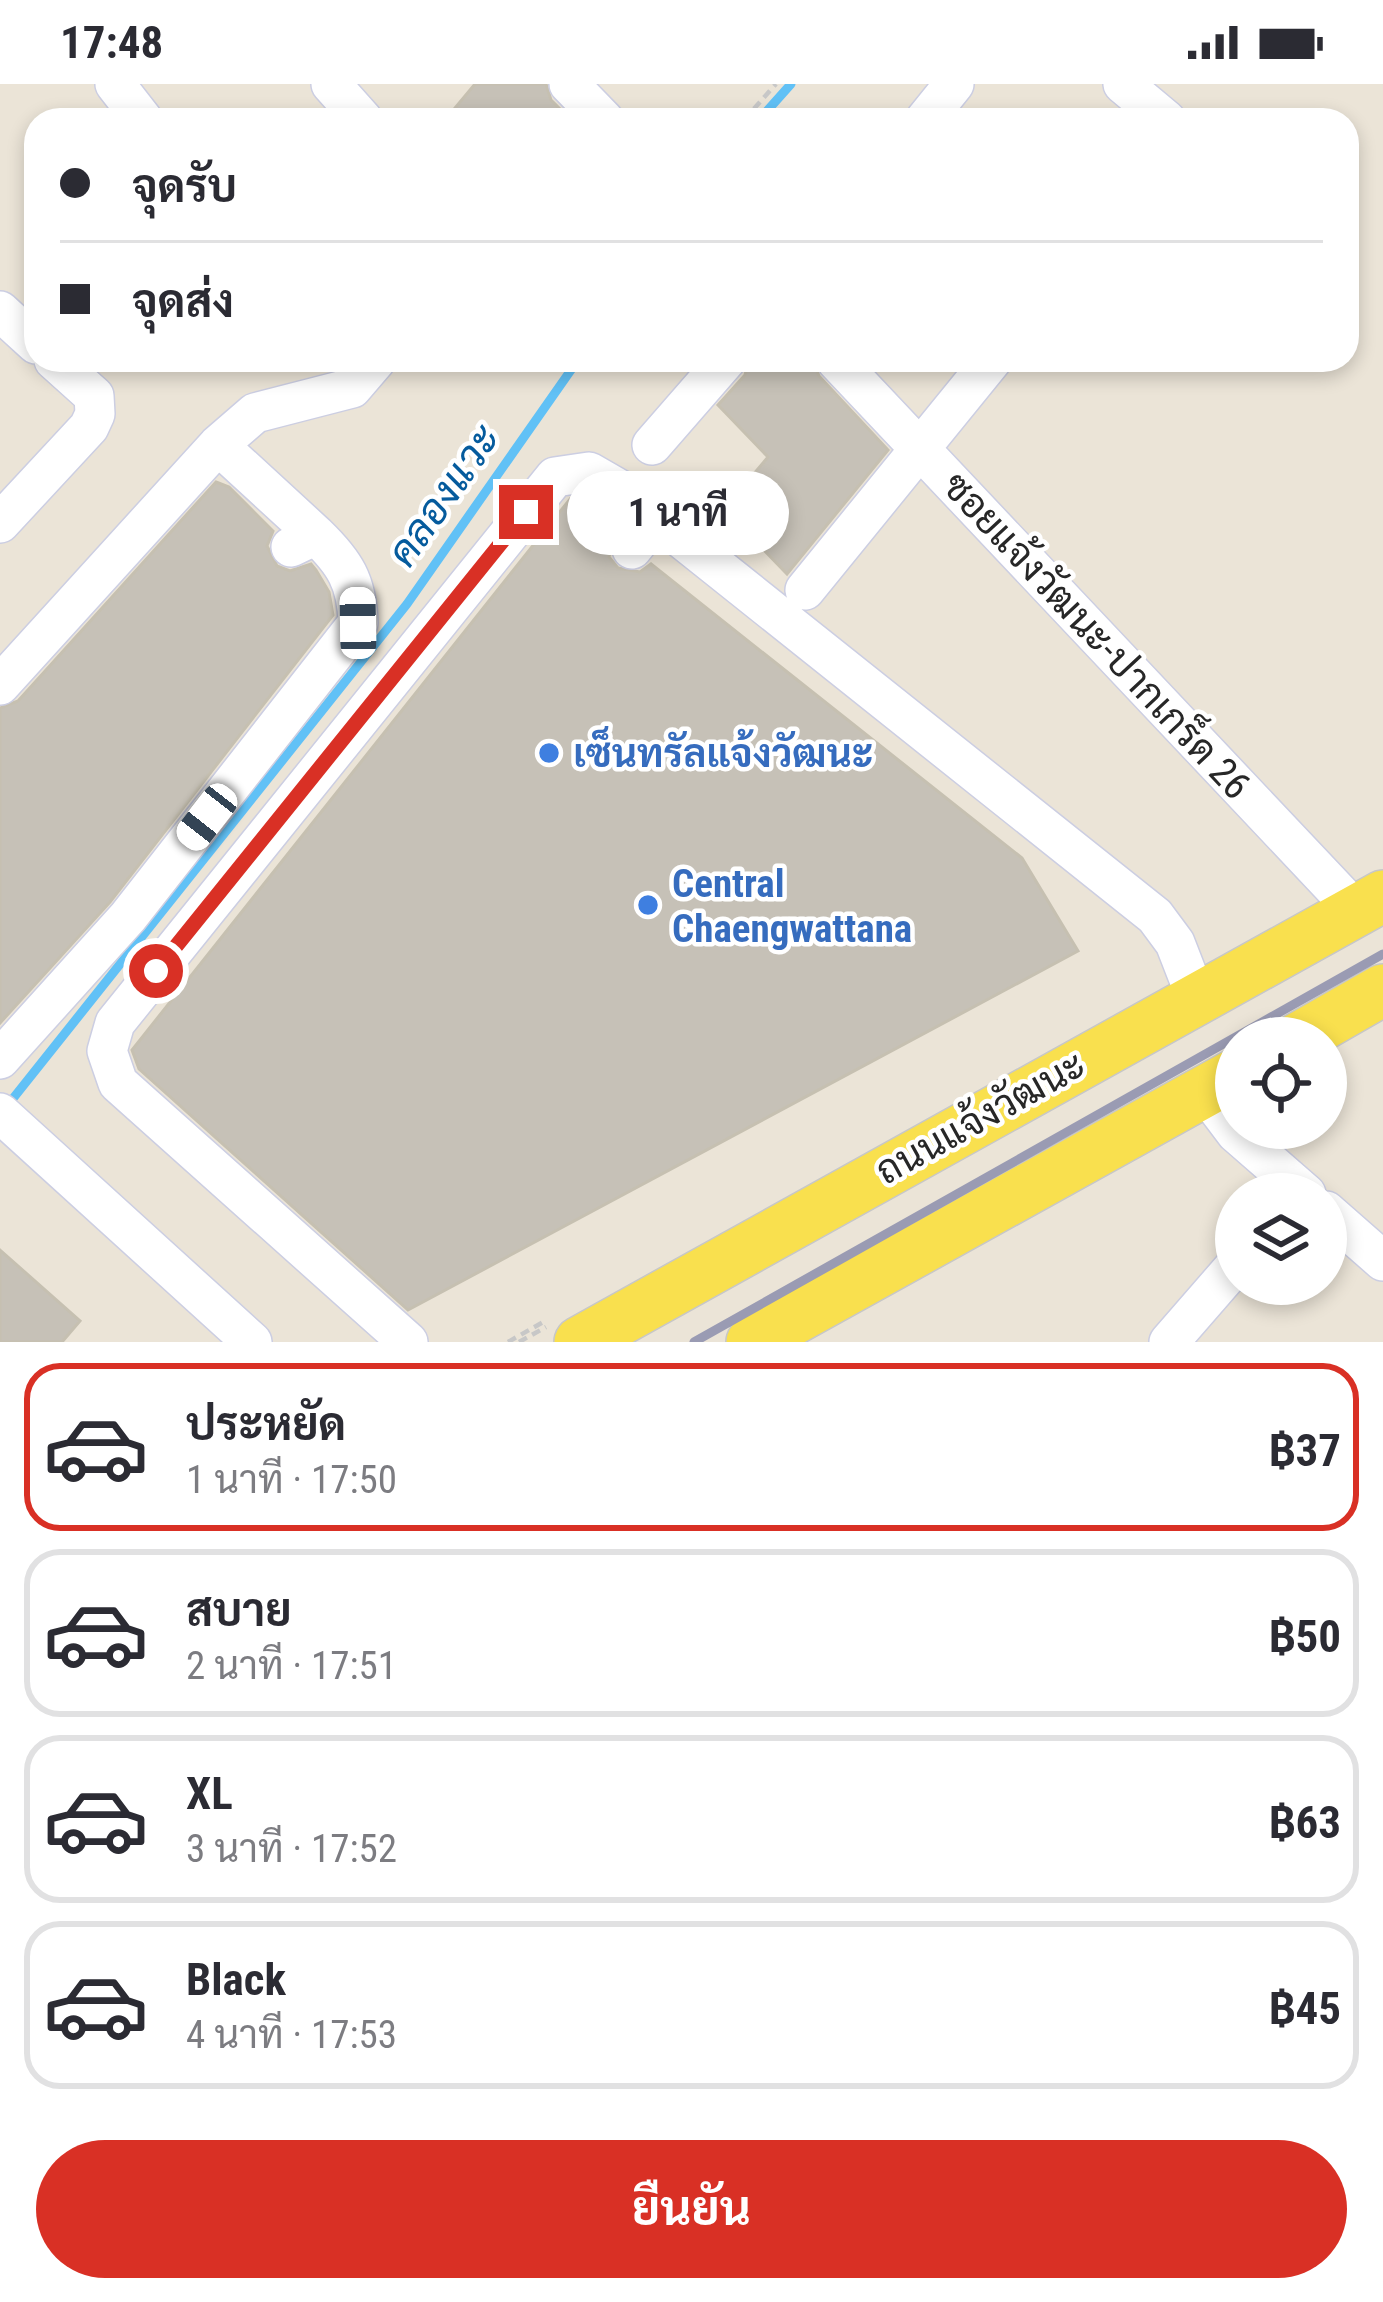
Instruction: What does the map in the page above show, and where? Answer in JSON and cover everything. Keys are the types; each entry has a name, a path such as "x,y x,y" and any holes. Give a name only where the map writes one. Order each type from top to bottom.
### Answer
{"main road":[{"name":"ถนนแจ้งวัฒนะ","path":"580,1342 1369,903"},
{"path":"1336,1017 1383,990"},
{"path":"752,1342 1215,1086"}],"street":[{"path":"115,84 134,108"},
{"path":"331,84 352,108"},
{"path":"935,108 954,84"},
{"path":"1124,84 1152,108"},
{"path":"0,311 24,333"},
{"path":"0,523 89,428 95,414 94,397 67,372"},
{"path":"0,685 218,445 255,413 346,372"},
{"path":"652,445 716,372"},
{"name":"ซอยแจ้งวัฒนะ-ปากเกร็ด 26","path":"847,372 1369,903"},
{"path":"806,590 982,372"},
{"path":"0,1059 141,928 326,694 358,623 357,591 343,561 303,541 218,445"},
{"path":"414,652 554,477 589,472 644,534 694,574 1155,916 1175,943 1196,997"},
{"path":"409,1342 118,1083 107,1051 141,928 326,694 467,628"},
{"path":"6,1118 252,1342"},
{"path":"1254,1149 1281,1173"},
{"path":"1347,1230 1383,1261"},
{"path":"1169,1342 1215,1289"}],"path":[{"path":"755,108 776,84"}],"building":[{"path":"475,84 546,84 559,108 455,108"},
{"path":"818,372 888,450 787,574 724,509 768,457 718,405 745,375"},
{"path":"216,482 229,487 273,531 267,546 277,566 290,571 311,564 329,592 333,615 110,902 0,1023 0,708 18,701"},
{"name":"Central Chaengwattana","path":"570,499 613,534 609,557 618,568 640,572 651,564 1022,858 1078,951 408,1310 139,1069 132,1050"},
{"path":"0,1250 80,1321 62,1342 0,1342"}],"waterway":[{"name":"คลองแวะ","path":"770,108 791,84"},
{"name":"คลองแวะ","path":"7,1106 407,604 570,372"}],"railway":[{"path":"694,1342 1383,954"}],"place":[{"name":"เซ็นทรัลแจ้งวัฒนะ","path":"549,753"},
{"name":"Central Chaengwattana","path":"648,905"}],"route":[{"path":"156,971 526,512"}]}
